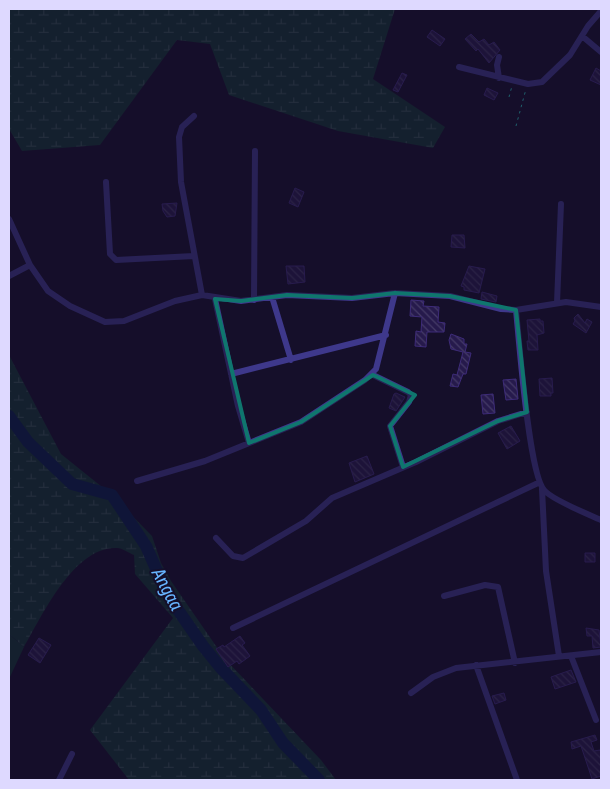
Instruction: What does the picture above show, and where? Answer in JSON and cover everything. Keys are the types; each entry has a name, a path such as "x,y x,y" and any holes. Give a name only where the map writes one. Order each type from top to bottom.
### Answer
{"street":[{"path":"459,67 528,84 542,82 550,77 570,55 601,11"},
{"path":"582,36 601,52"},
{"path":"499,56 497,65 499,78"},
{"path":"194,116 182,127 179,137 181,182 202,295"},
{"path":"254,300 255,151"},
{"path":"106,182 110,254 112,258 116,260 194,256"},
{"path":"556,304 561,204"},
{"path":"9,219 30,266 53,296 105,322 124,321 175,301 202,295 216,299 254,300 287,295 352,298 395,293 450,296 501,309 516,310 579,302 601,307"},
{"path":"9,276 30,266"},
{"path":"137,481 206,461 301,422 373,374 386,335 395,293"},
{"path":"272,297 291,360"},
{"path":"216,299 231,374 249,444"},
{"path":"516,310 527,412 538,483 552,497 601,520"},
{"path":"231,374 386,335"},
{"path":"373,374 410,395 409,402 390,426 403,467"},
{"path":"216,538 233,556 243,558 306,520 332,498 403,467 498,420 527,412"},
{"path":"233,628 538,483"},
{"path":"542,489 546,571 559,656"},
{"path":"444,596 485,585 498,588 515,663"},
{"path":"411,693 442,672 476,665 515,663 601,652"},
{"path":"570,656 596,720"},
{"path":"476,665 517,780"},
{"path":"60,780 72,754"}],"path":[{"path":"509,97 513,81"},
{"path":"516,126 528,84"}],"highlighted area":[{"path":"395,293 450,296 516,310 527,412 498,421 403,467 390,426 415,395 373,375 301,422 249,443 215,299 241,301 287,295 352,298"}],"green space":[{"path":"9,9 395,9 373,79 445,127 433,148 338,131 229,95 210,44 177,40 100,145 22,151 9,129"},
{"path":"9,355 61,454 112,495 152,536 161,563 171,581 225,659 321,760 336,780 129,780 90,730 173,618 135,574 134,555 123,550 117,548 101,550 87,558 73,570 50,602 24,647 9,634"},
{"path":"9,634 24,647 9,679"}],"building":[{"path":"432,30 445,39 440,46 427,37"},
{"path":"471,34 479,42 484,39 489,45 494,42 500,50 489,63 478,49 476,51 465,39"},
{"path":"596,68 601,71 601,85 590,80"},
{"path":"402,73 407,75 398,92 393,90"},
{"path":"487,88 498,93 494,100 484,95"},
{"path":"295,188 304,192 298,207 289,203"},
{"path":"177,203 175,216 167,217 163,211 162,204"},
{"path":"452,235 464,235 465,248 451,247"},
{"path":"286,266 304,266 305,282 288,284"},
{"path":"469,266 485,269 479,293 464,290 464,287 461,286"},
{"path":"482,292 497,296 496,302 481,299"},
{"path":"411,300 424,301 423,306 439,307 438,322 445,323 444,332 427,332 426,347 415,346 416,331 421,332 422,317 410,316"},
{"path":"578,314 585,323 587,319 592,322 586,333 573,324 574,318"},
{"path":"540,319 540,321 543,321 544,333 537,335 538,350 528,350 527,320"},
{"path":"451,334 464,339 464,344 467,344 465,352 471,353 466,374 463,374 458,387 450,386 453,374 457,375 463,352 451,349 449,340"},
{"path":"552,378 553,393 551,393 551,396 540,396 539,379"},
{"path":"516,379 518,399 506,400 503,380"},
{"path":"396,393 405,397 396,411 389,408"},
{"path":"493,394 495,413 483,414 481,395"},
{"path":"511,426 520,441 507,449 498,433"},
{"path":"367,456 374,474 355,482 349,463"},
{"path":"585,553 595,553 595,562 585,562"},
{"path":"586,628 599,630 601,647 593,648 592,636 587,636"},
{"path":"240,636 245,643 242,645 250,656 239,664 237,661 228,667 216,649 223,645 224,647"},
{"path":"39,638 51,645 40,663 28,655"},
{"path":"571,670 576,682 555,689 551,677"},
{"path":"504,693 506,700 495,704 492,696"},
{"path":"595,735 597,740 591,742 594,751 600,750 601,753 601,776 592,779 581,746 572,749 571,742"}],"waterway":[{"name":"Angaa","path":"9,416 28,442 72,484 112,495 146,546 165,589 203,646 220,667 261,710 283,743 319,780"}]}
